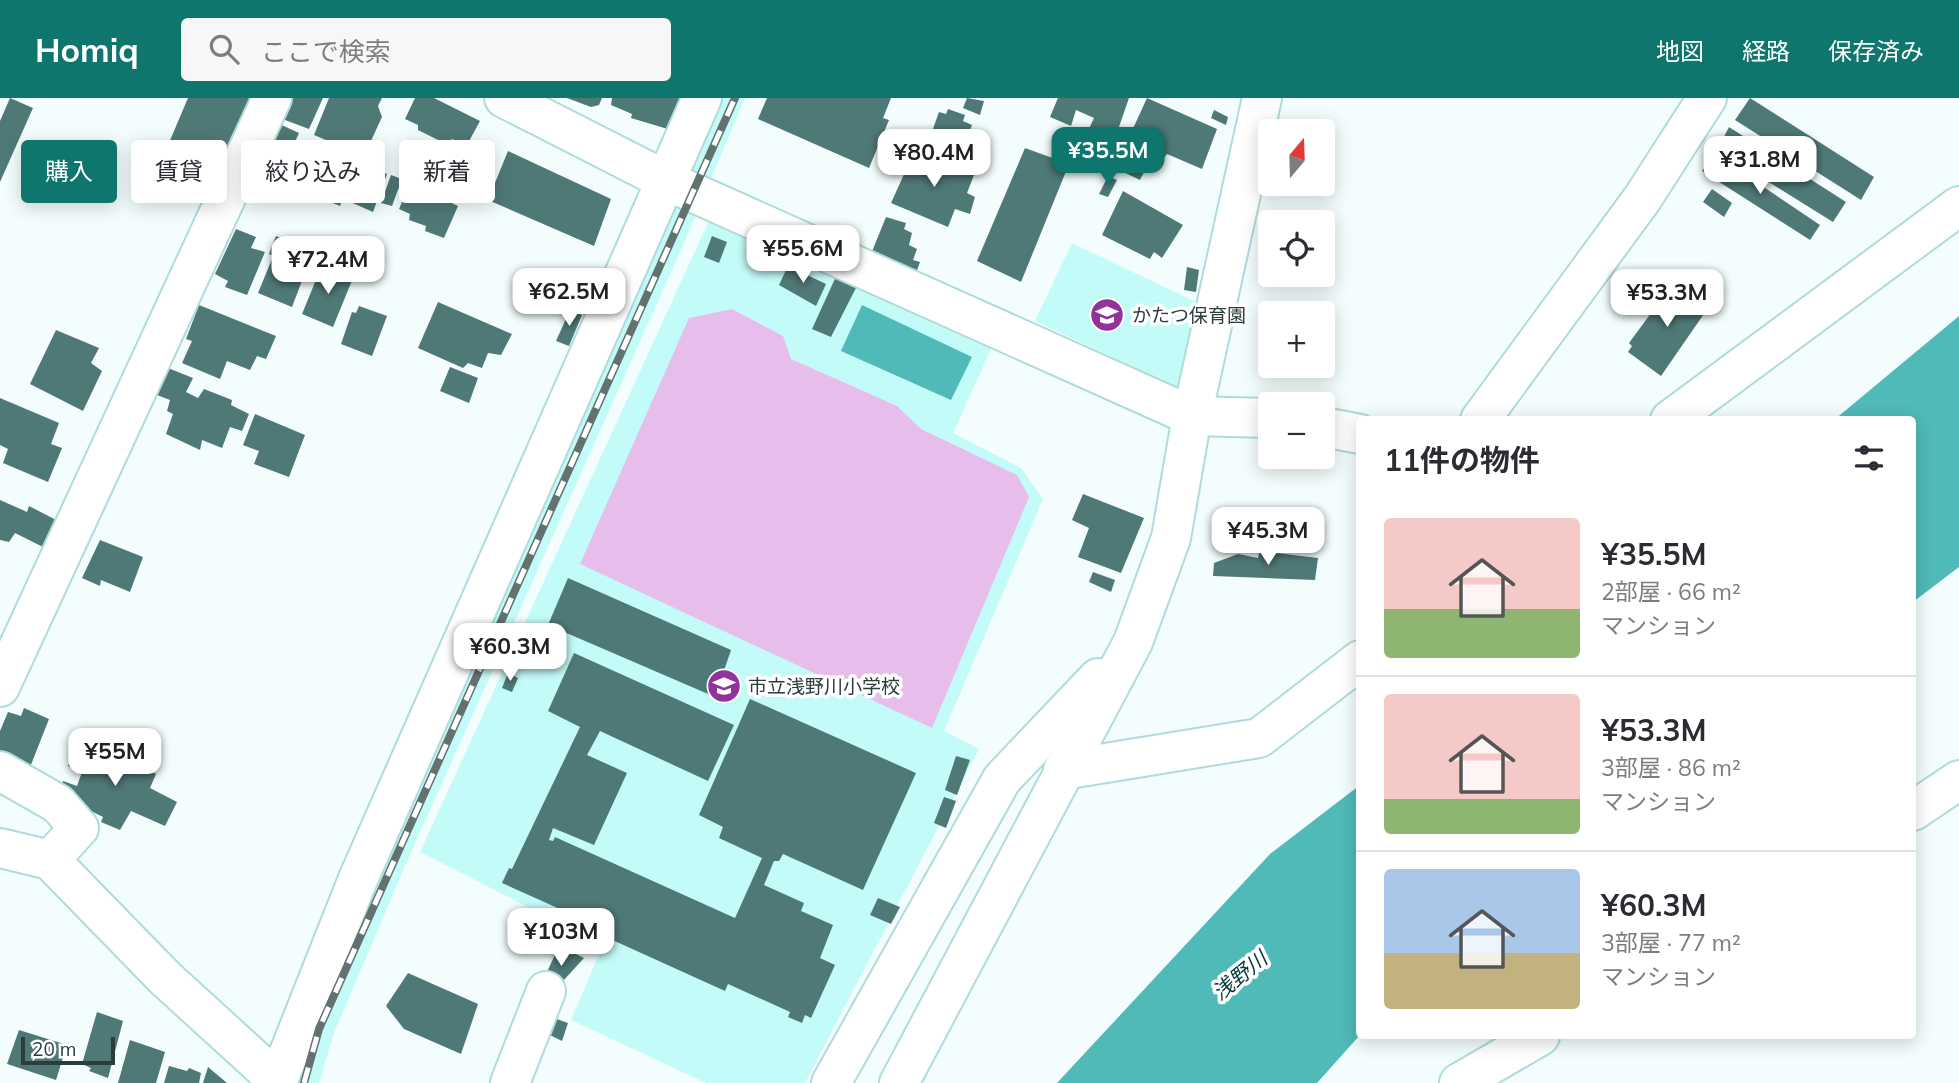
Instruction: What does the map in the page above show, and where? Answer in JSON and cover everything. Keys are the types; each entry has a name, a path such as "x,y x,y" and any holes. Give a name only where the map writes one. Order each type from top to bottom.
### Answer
{"street":[{"path":"0,687 272,98"},
{"path":"504,98 665,180 1192,416 1258,418"},
{"path":"0,848 50,860 165,978 277,1082 358,879 702,98"},
{"path":"899,1083 1132,642 1171,538 1192,416 1262,98"},
{"path":"1483,416 1642,199 1707,98"},
{"path":"1675,416 1959,206"},
{"path":"1335,429 1356,433"},
{"path":"831,1083 1003,779 1132,642"},
{"path":"1063,770 1259,738 1356,663"},
{"path":"0,771 58,804 79,828 50,860"},
{"path":"1916,809 1959,780"},
{"path":"510,1083 546,990"},
{"path":"1459,1083 1535,1039"}],"shaded area":[{"path":"710,98 745,98 681,250 405,866 334,1033 319,1083 293,1083 296,1057"},
{"path":"712,214 993,345 953,433 1021,468 1043,499 944,731 979,749 805,1083 706,1083 571,1020 603,945 420,852"},
{"path":"1072,243 1198,303 1183,390 1035,321"},
{"path":"732,309 783,336 791,359 897,406 921,429 1017,475 1029,497 932,728 580,564 689,318"}],"water":[{"path":"862,305 972,357 951,400 841,351"},
{"path":"1959,316 1959,567 1916,600 1916,416 1839,416"},
{"name":"浅野川","path":"1356,788 1356,1039 1317,1083 1057,1083 1270,854"}],"building":[{"path":"10,98 33,108 0,182 0,121"},
{"path":"188,98 253,98 237,135 227,150 227,140 170,140"},
{"path":"285,98 323,98 309,129 277,117"},
{"path":"329,98 382,98 378,106 382,117 371,140 326,140 314,135"},
{"path":"415,98 434,98 480,121 470,140 438,140 418,130 418,125 405,119"},
{"path":"567,98 602,98 599,105 591,107"},
{"path":"612,98 687,98 671,130 631,118 632,114 611,105"},
{"path":"767,98 891,98 883,118 889,120 869,168 758,119"},
{"path":"967,98 984,101 980,115 963,108"},
{"path":"1058,98 1129,98 1113,144 1088,131 1094,118 1076,110 1071,126 1050,117"},
{"path":"1147,98 1217,129 1202,169 1167,154 1164,158 1153,154 1140,180 1115,168"},
{"path":"1750,98 1874,177 1861,200 1735,120"},
{"path":"948,109 965,115 963,121 972,125 958,160 931,148 934,139 930,137 939,112 946,114"},
{"path":"1214,110 1228,117 1226,125 1211,118"},
{"path":"275,122 299,133 296,140 267,140"},
{"path":"1729,127 1846,202 1833,222 1717,150"},
{"path":"1025,148 1069,164 1021,282 977,261"},
{"path":"915,150 974,175 967,193 975,197 970,214 955,209 948,227 891,203"},
{"path":"508,151 611,199 594,246 495,203 495,183"},
{"path":"1713,153 1820,225 1810,240 1702,171"},
{"path":"391,175 399,178 399,187 392,206 381,203 385,203 385,192"},
{"path":"1108,176 1117,180 1108,197 1099,194"},
{"path":"1712,189 1732,203 1724,217 1703,202"},
{"path":"1123,191 1183,225 1162,258 1154,252 1150,259 1102,235"},
{"path":"353,203 376,203 373,212"},
{"path":"402,203 452,203 458,206 444,238 425,231 426,226 409,220 410,214 399,209"},
{"path":"886,217 906,223 904,229 912,233 909,245 917,249 913,260 920,262 915,276 869,259"},
{"path":"236,229 256,237 251,248 265,252 247,295 225,287 228,281 215,274"},
{"path":"276,236 316,253 308,270 269,254"},
{"path":"712,236 727,242 719,263 704,257"},
{"path":"272,259 306,270 292,307 258,293"},
{"path":"322,265 353,278 333,327 302,314"},
{"path":"788,266 826,284 816,306 779,285"},
{"path":"1187,267 1199,270 1196,292 1184,290"},
{"path":"839,270 860,280 831,337 812,329"},
{"path":"1675,285 1708,308 1661,376 1628,352 1632,346 1629,343 1671,286"},
{"path":"438,302 512,334 501,355 488,353 482,368 468,363 463,368 418,348"},
{"path":"199,305 276,336 266,359 257,356 250,370 227,361 220,379 182,363 192,341 186,339"},
{"path":"359,306 387,316 372,356 341,344 352,312 356,313"},
{"path":"570,310 582,315 569,346 556,341"},
{"path":"56,330 99,348 91,363 102,371 83,411 30,384"},
{"path":"450,367 478,378 469,403 440,391"},
{"path":"168,368 193,378 186,392 198,398 204,389 232,400 231,405 249,414 242,431 230,427 222,448 202,440 200,450 166,434 173,414 167,411 170,400 157,395"},
{"path":"0,398 59,423 51,444 62,448 48,482 3,463 8,449 0,445"},
{"path":"255,414 305,435 289,477 254,464 259,451 243,445"},
{"path":"1083,494 1144,518 1121,573 1078,557 1089,528 1072,520"},
{"path":"0,500 27,512 29,506 62,523 49,550 15,533 9,542 0,540"},
{"path":"100,540 143,557 130,592 101,580 100,586 82,578"},
{"path":"1260,551 1318,558 1315,580 1213,576 1214,563 1238,554 1258,558"},
{"path":"1093,572 1115,580 1111,592 1089,582"},
{"path":"568,578 731,650 715,697 548,625"},
{"path":"574,653 734,725 708,781 600,731 587,755 627,773 594,845 553,828 549,840 553,841 555,837 735,918 762,858 719,838 723,827 699,815 750,699 916,773 863,890 783,854 779,861 774,861 764,885 804,903 801,911 833,925 820,958 835,965 811,1018 805,1015 802,1023 788,1017 790,1012 728,984 725,991 608,938 611,932 502,883 509,868 512,869 580,727 548,711"},
{"path":"508,673 518,678 512,692 502,688"},
{"path":"24,708 49,719 25,780 0,766 0,731 8,712 21,716"},
{"path":"78,744 94,753 101,746 156,774 150,788 177,802 165,826 131,811 120,830 101,822 103,817 59,795 63,781 77,786 82,772 68,766"},
{"path":"956,756 970,760 957,795 945,790"},
{"path":"944,797 956,801 946,828 934,823"},
{"path":"878,898 900,907 891,924 870,915"},
{"path":"559,946 584,958 553,992 541,985"},
{"path":"408,973 478,1004 461,1054 404,1029 386,1006"},
{"path":"97,1012 123,1021 108,1078 89,1071 91,1068 82,1064"},
{"path":"554,1018 568,1023 562,1041 550,1035"},
{"path":"19,1030 67,1045 56,1080 7,1064"},
{"path":"130,1040 165,1052 156,1083 118,1083"},
{"path":"169,1066 187,1071 189,1068 201,1073 199,1083 164,1083"},
{"path":"208,1067 227,1083 203,1083"}],"railway":[{"path":"304,1083 319,1029 735,98"}],"place":[{"name":"かたつ保育園","path":"1107,315"},
{"name":"市立浅野川小学校","path":"724,686"}]}
